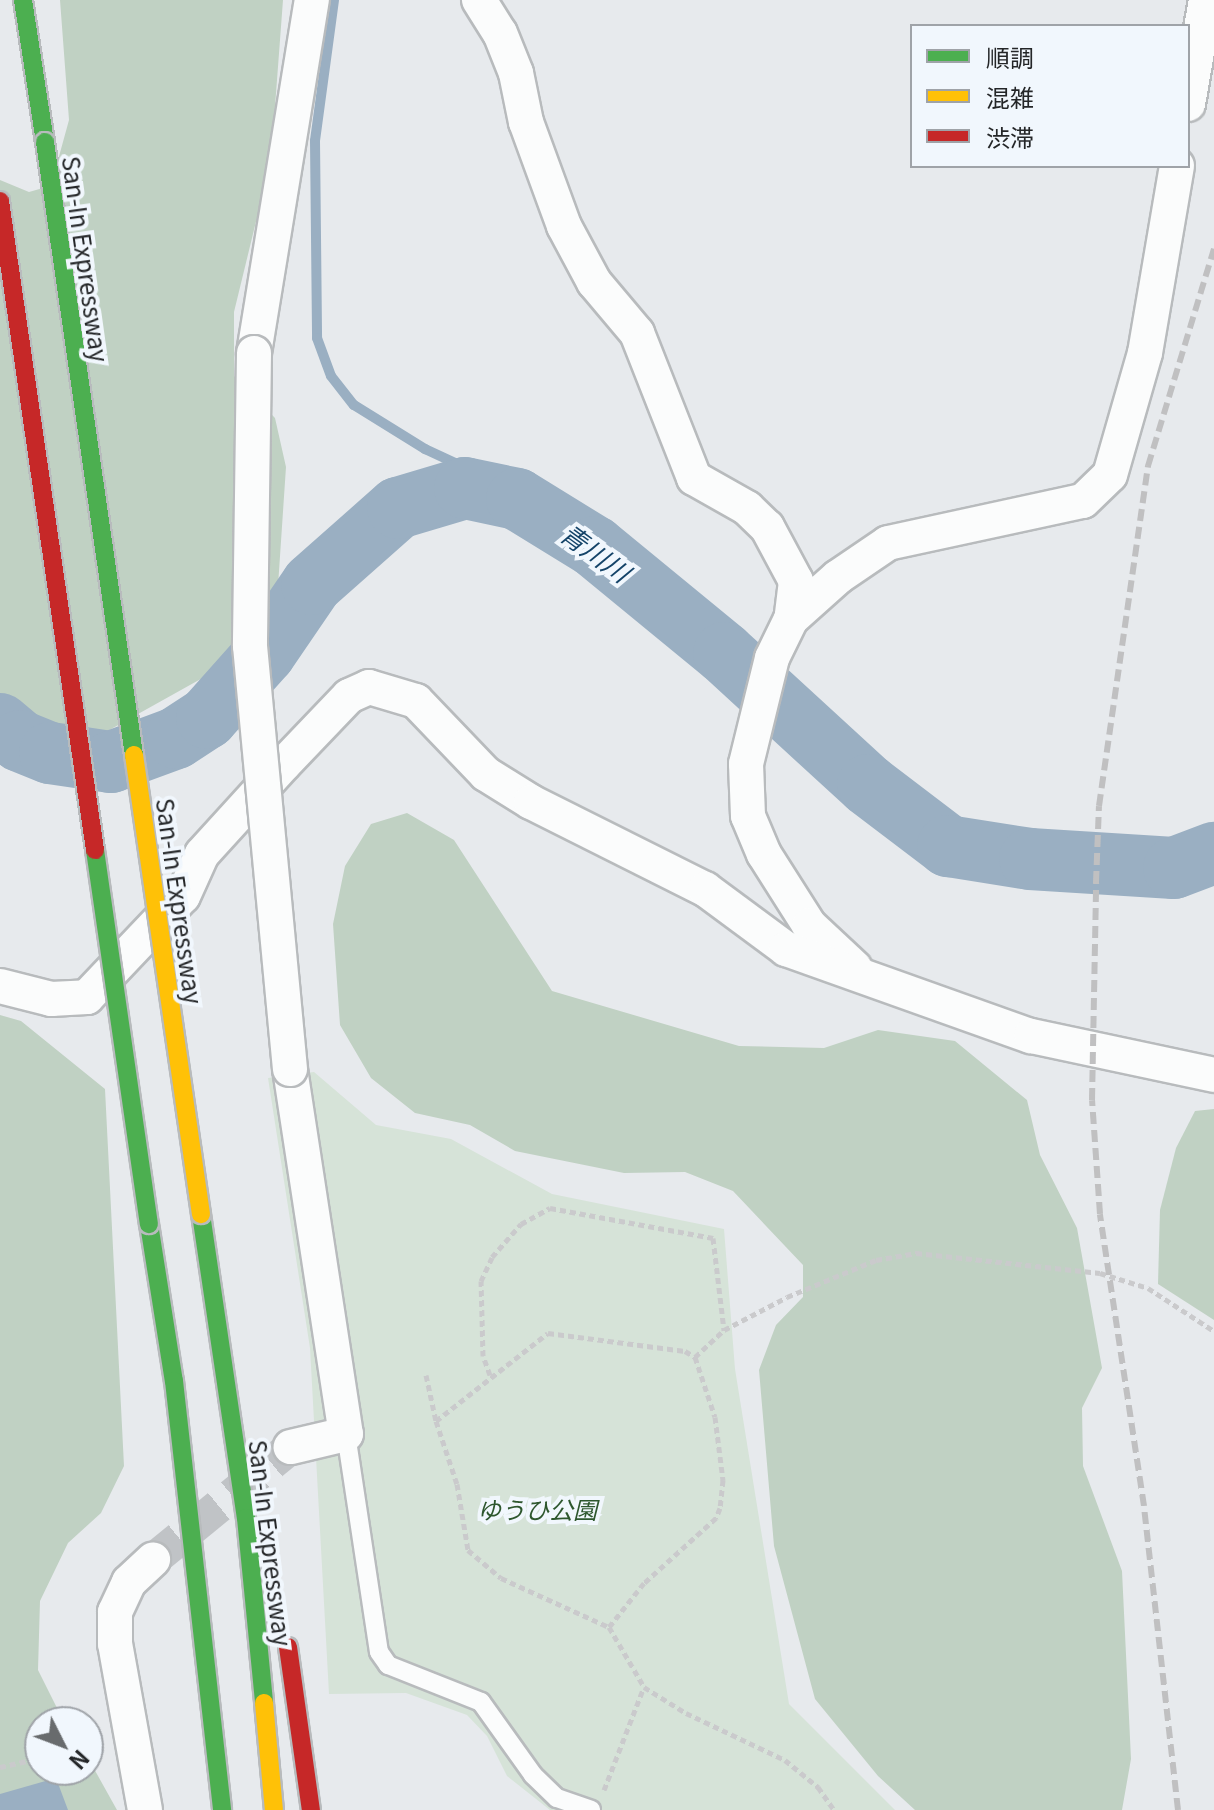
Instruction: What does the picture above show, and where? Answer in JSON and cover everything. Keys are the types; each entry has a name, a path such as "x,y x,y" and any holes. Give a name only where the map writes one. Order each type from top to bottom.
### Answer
{"highway":[{"name":"San-In Expressway","path":"23,0 246,1518 274,1810"},
{"path":"0,201 174,1381 222,1810"},
{"path":"207,1257 270,1553"},
{"path":"283,1624 311,1810"}],"street":[{"path":"291,1447 346,1434 290,1069 250,646 254,353 312,0"},
{"path":"479,0 511,59 543,174 578,254 594,282 637,333 694,478 747,508 784,551 796,581 791,619 772,658 746,764 748,816 764,854 809,925 863,976"},
{"path":"1190,92 1206,0"},
{"path":"791,619 838,577 888,543 1083,501 1110,475 1145,353 1177,168"},
{"path":"0,986 51,999 87,997 183,896 202,854 349,696 369,687 416,701 486,774 531,802 705,889 786,949 1031,1036 1214,1075"},
{"path":"145,1810 115,1644 115,1612 129,1582 153,1560"}],"lane":[{"path":"346,1434 383,1658 406,1676 457,1688 481,1702 533,1775 557,1798 595,1806"}],"path":[{"path":"490,1375 483,1356 481,1281 492,1257 521,1224 550,1208 713,1238 724,1330"},
{"path":"695,1357 724,1330 847,1272 916,1253 1100,1273 1148,1288 1214,1331"},
{"path":"436,1421 537,1339 560,1332 685,1351 695,1357 715,1417 723,1480 720,1508 716,1518 644,1583 609,1627"},
{"path":"426,1375 436,1421 457,1484 468,1550 501,1578 609,1627 644,1687 686,1713 785,1760 818,1787 834,1810"},
{"path":"595,1806 644,1687"},
{"path":"0,1767 24,1762"}],"green space":[{"path":"60,0 283,0 271,160 234,312 234,376 275,418 286,467 278,586 224,666 104,733 53,733 0,700 0,180 29,192 43,188 58,160 69,120"},
{"path":"407,813 454,840 552,991 739,1046 824,1048 878,1030 955,1041 1027,1100 1040,1155 1077,1228 1102,1368 1082,1408 1083,1466 1122,1571 1131,1759 1122,1810 915,1810 878,1776 815,1699 774,1546 759,1370 776,1325 803,1297 803,1265 733,1191 685,1172 624,1173 515,1151 470,1125 415,1113 371,1078 340,1025 333,924 345,866 371,824"},
{"path":"0,1015 21,1021 105,1089 124,1466 101,1513 68,1543 40,1601 38,1670 56,1706 24,1706 24,1786 104,1786 117,1810 0,1810"},
{"name":"ゆうひ公園","path":"314,1072 376,1125 451,1139 552,1194 724,1229 735,1369 789,1704 895,1810 550,1810 507,1776 487,1736 467,1715 406,1693 329,1694 310,1348 268,1078"},
{"path":"1214,1109 1214,1320 1158,1284 1160,1210 1176,1148 1195,1111"}],"water":[{"path":"28,1786 59,1786 68,1810 0,1810 0,1794"}],"waterway":[{"path":"334,0 315,141 317,338 331,376 354,405 425,449 494,481 517,499"},
{"name":"青川川","path":"0,724 20,741 50,753 111,762 176,738 207,718 265,653 312,584 398,508 465,488 517,499 595,547 724,653 868,785 948,846 1030,859 1174,868 1214,853"}],"tunnel":[{"path":"153,1560 291,1447"}],"railway":[{"path":"1178,1810 1144,1506 1100,1214 1092,1100 1096,883 1099,806 1148,466 1214,249"}],"traffic: fast":[{"path":"23,0 45,142"},
{"path":"45,142 134,755"},
{"path":"95,850 149,1224"},
{"path":"201,1214 246,1518 264,1703"},
{"path":"149,1224 174,1381 222,1810"}],"traffic: slow":[{"path":"134,755 201,1214"},
{"path":"264,1703 274,1810"}],"traffic: jam":[{"path":"0,201 95,850"},
{"path":"288,1647 311,1810"}]}
